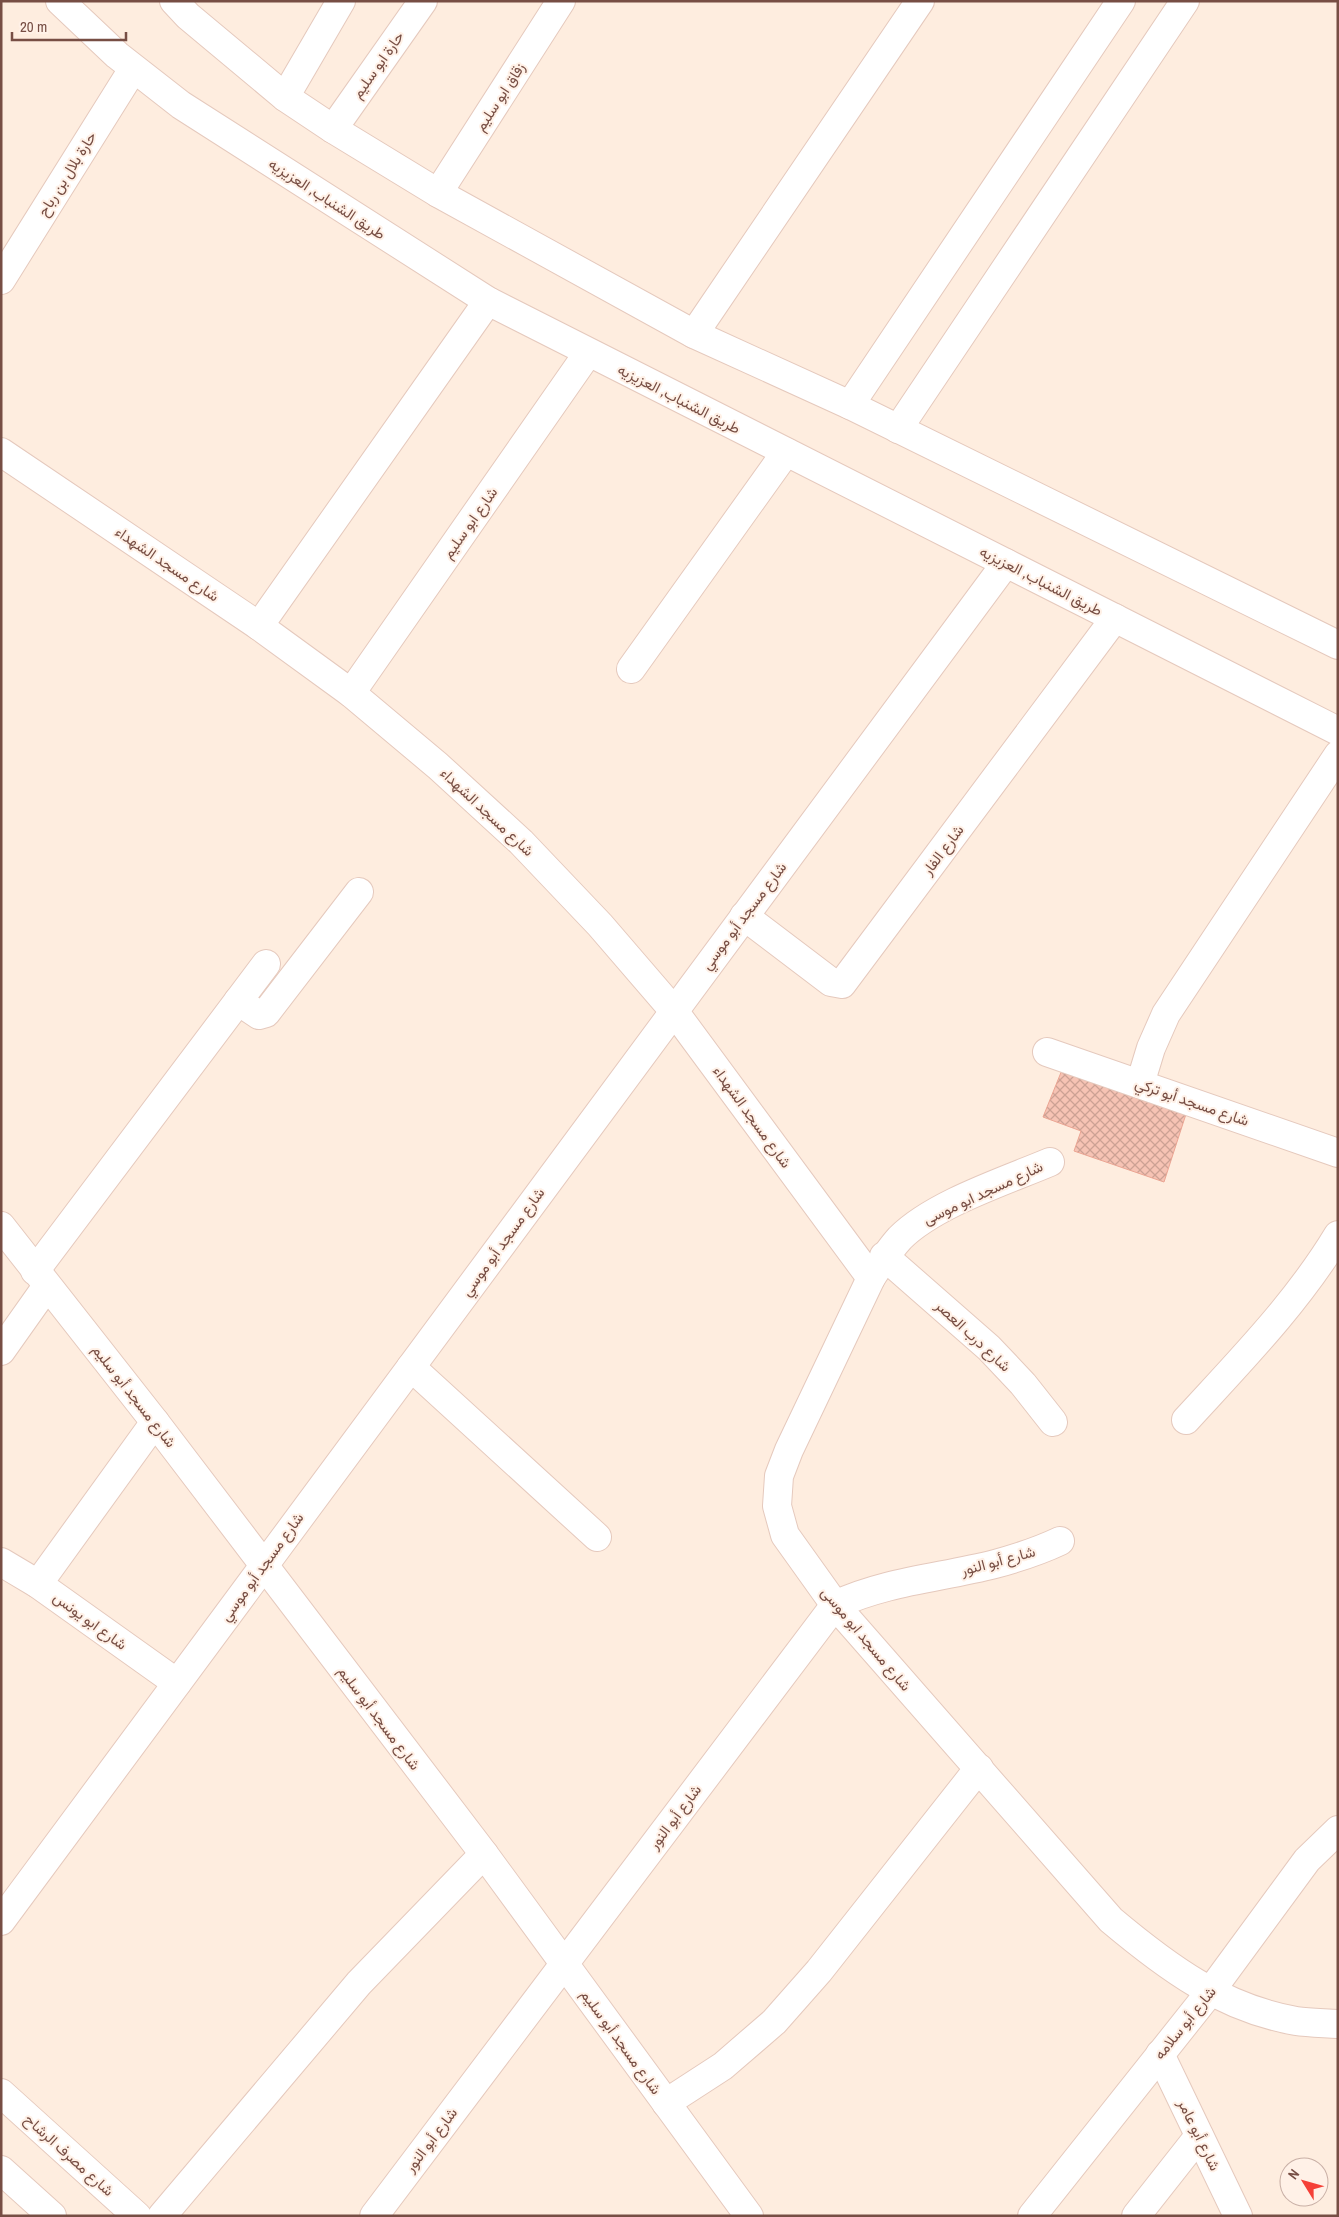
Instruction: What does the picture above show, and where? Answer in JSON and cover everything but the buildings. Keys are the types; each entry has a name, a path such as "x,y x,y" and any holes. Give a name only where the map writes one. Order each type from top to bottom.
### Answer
{"street":[{"name":"طريق الشنباب, العزيزيه","path":"60,1 133,69 181,105 488,301 1338,731"},
{"path":"285,97 341,1"},
{"name":"حارة ابو سليم","path":"333,129 423,1"},
{"name":"زقاق ابو سليم","path":"438,193 561,1"},
{"path":"694,334 920,1"},
{"path":"850,405 1121,1"},
{"path":"898,428 1185,1"},
{"path":"187,6 285,97 333,129 438,193 694,334 898,428 1338,645"},
{"name":"حارة بلال بن رباح","path":"1,280 133,69"},
{"path":"259,626 488,301"},
{"name":"شارع ابو سليم","path":"351,694 588,353"},
{"name":"شارع مسجد الشهداء","path":"1,452 259,626 351,694 438,766 521,842 600,924 674,1011 878,1267"},
{"path":"631,669 786,452"},
{"name":"شارع مسجد أبو موسي","path":"1,1921 1006,563"},
{"name":"شارع الفار","path":"744,916 831,982 842,984 1115,618"},
{"path":"1140,1084 1151,1048 1166,1014 1338,755"},
{"path":"238,1001 259,1015 266,1013 359,892"},
{"path":"1,1351 41,1278 266,964"},
{"name":"شارع مسجد أبو تركي","path":"1047,1052 1338,1152"},
{"name":"شارع مسجد ابو موسى","path":"1050,1162 941,1209 920,1222 901,1238 878,1267 789,1450 779,1476 777,1506 784,1535 835,1605 1111,1920 1158,1959 1210,1992 1252,2010 1296,2021 1338,2024"},
{"name":"شارع مسجد أبو سليم","path":"1,1226 155,1422 484,1854 749,2216"},
{"path":"1186,1420 1262,1337 1322,1262 1338,1235"},
{"name":"شارع درب العصر","path":"878,1267 989,1348 1023,1384 1053,1422"},
{"path":"411,1367 597,1537"},
{"path":"38,1584 155,1422"},
{"name":"شارع أبو النور","path":"385,2212 564,1964 835,1605 862,1592 994,1564 1039,1550 1060,1541"},
{"name":"شارع ابو يونس","path":"1,1562 38,1584 177,1683"},
{"path":"666,2103 723,2066 774,2022 819,1970 978,1768"},
{"name":"شارع أبو سلامه","path":"1032,2216 1210,1992 1307,1860 1338,1830"},
{"path":"162,2216 359,1984 484,1854"},
{"name":"شارع أبو عامر","path":"1160,2054 1238,2216"},
{"name":"شارع مصرف الرشاح","path":"1,2093 136,2216"},
{"path":"1136,2216 1199,2136"},
{"path":"1,2170 52,2216"}]}
